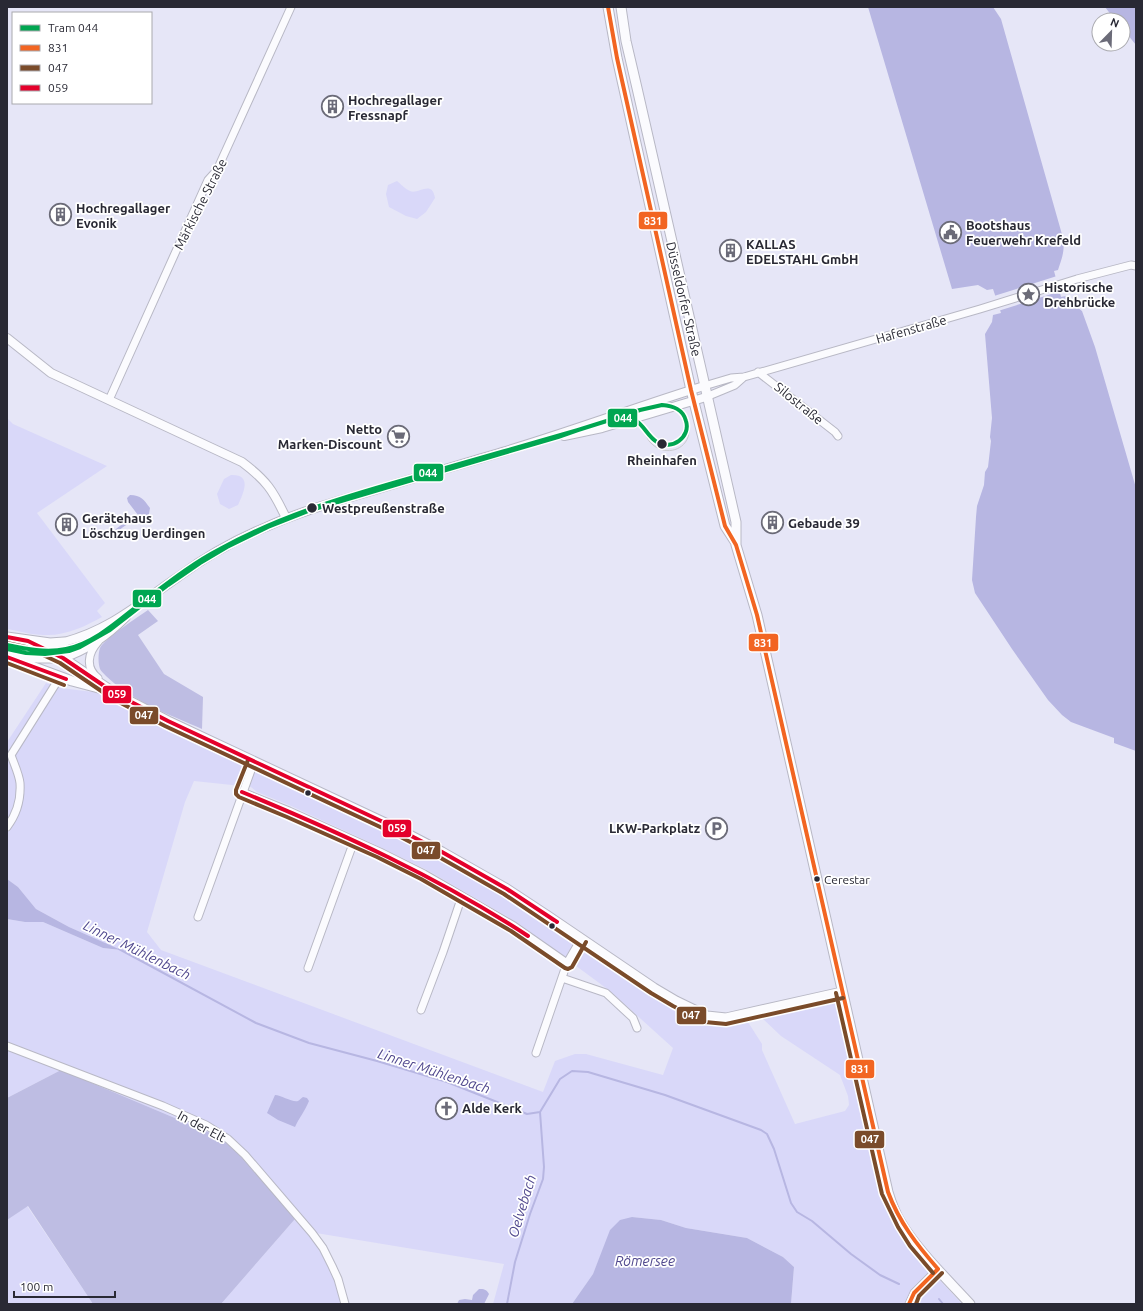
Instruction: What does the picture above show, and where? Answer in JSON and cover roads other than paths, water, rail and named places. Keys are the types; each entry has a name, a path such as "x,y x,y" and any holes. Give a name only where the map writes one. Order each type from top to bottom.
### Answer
{"main road":[{"name":"Düsseldorfer Straße","path":"608,7 616,58 691,390 724,526 736,545 757,615 888,1192 893,1207 911,1238 970,1304"},
{"name":"Düsseldorfer Straße","path":"620,7 706,396 736,522 736,545"},
{"name":"Hafenstraße","path":"7,637 50,643 64,642"},
{"path":"28,641 89,672 116,694"},
{"name":"Hafenstraße","path":"7,654 38,658 62,658"},
{"path":"7,657 60,677 109,690 168,721 389,825 442,852 507,889 654,988 696,1012 711,1017 726,1018 842,992"}],"street":[{"name":"Märkische Straße","path":"109,400 208,180 217,170 291,7"},
{"name":"Hafenstraße","path":"62,658 88,648 102,638 137,607 199,562 251,533 286,518 333,502 541,440 579,426 704,386 731,378 744,377 980,309 1077,279 1136,266"},
{"path":"7,338 51,373 242,462 258,474 268,485 278,499 286,518"},
{"name":"Silostraße","path":"758,372 835,432 838,436"},
{"name":"Hafenstraße","path":"541,440 595,429 694,400 735,385 744,377"},
{"name":"Hafenstraße","path":"64,642 82,638 137,607"},
{"path":"78,682 84,681 89,672 89,657 91,651 102,638"},
{"path":"7,827 13,820 18,804 20,781 11,755 60,677"},
{"path":"198,917 254,762"},
{"path":"242,792 354,840 424,874 514,926 567,963"},
{"path":"308,968 354,840"},
{"path":"421,1010 462,896"},
{"path":"536,1053 567,963 581,939"},
{"path":"562,978 606,993 633,1018 637,1028"},
{"name":"In der Elt","path":"7,1046 163,1106 206,1125 228,1139 245,1155 315,1238 338,1279 345,1304"},
{"path":"909,1304 914,1294 938,1269"}],"water":[{"path":"868,7 993,7 1001,19 1063,238 1064,247 1062,258 1058,270 1054,271 1061,297 1066,296 1069,301 1082,311 1095,347 1136,488 1136,751 1114,743 1114,738 1071,722 1062,715 1048,700 975,593 972,580 977,506 984,485 985,472 988,467 992,418 985,334 992,322 993,315 1001,313 993,289 987,290 978,285 952,289"},
{"path":"1105,7 1136,7 1136,45 1131,39 1131,12 1109,12"},
{"path":"130,495 140,497 144,500 150,508 149,514 146,518 136,520 127,525 111,538 109,535 112,532 138,515 128,502 127,498"},
{"name":"Linner Mühlenbach","path":"7,879 18,887 36,909 69,927 121,950 103,948 43,922 25,922 7,919"},
{"path":"275,1095 296,1101 299,1101 303,1097 307,1098 309,1101 295,1127 278,1120 267,1113"},
{"name":"Römersee","path":"632,1217 661,1220 686,1228 747,1238 783,1257 794,1267 791,1304 572,1304 593,1274 610,1230 620,1220"},
{"path":"479,1289 487,1291 489,1294 484,1304 457,1304 459,1300 472,1300 473,1295"}],"waterway":[{"name":"Linner Mühlenbach","path":"119,949 256,1023 309,1043 447,1082 527,1114 540,1112 560,1079 572,1071 588,1072 665,1095 761,1130 767,1134 774,1149 791,1203 797,1212 812,1221 851,1254 880,1275 899,1284"},
{"name":"Oelvebach","path":"507,1304 515,1262 543,1179 544,1167 540,1112"},
{"name":"Linner Mühlenbach","path":"939,1299 943,1304"}],"tram line":[{"name":"044","path":"662,405 677,409 685,417 687,427 686,432 683,437 674,444 669,445 657,442 638,422 633,419 613,419 640,410 662,405"},
{"name":"044","path":"578,430 613,419"},
{"name":"044","path":"578,430 613,419"},
{"path":"641,425 650,442 656,447 667,451 677,449 682,446 688,437 689,430 686,419"},
{"name":"044","path":"7,645 44,651 66,649 77,646 98,636 200,560 245,536 270,525 296,514 348,496 578,430"},
{"name":"044","path":"7,649 26,653 45,654 69,651 80,647 110,630 168,585 200,563 227,547 268,527 311,510 578,430"}],"place":[{"name":"Hochregallager Fressnapf","path":"332,107"},
{"name":"Hochregallager Evonik","path":"60,215"},
{"name":"Bootshaus Feuerwehr Krefeld","path":"950,232"},
{"name":"KALLAS EDELSTAHL GmbH","path":"731,251"},
{"name":"Historische Drehbrücke","path":"1028,294"},
{"name":"Netto Marken-Discount","path":"398,436"},
{"name":"Rheinhafen","path":"662,444"},
{"name":"Westpreußenstraße","path":"312,508"},
{"name":"Gebaude 39","path":"773,523"},
{"name":"Gerätehaus Löschzug Uerdingen","path":"67,525"},
{"name":"LKW-Parkplatz","path":"716,828"},
{"name":"Cerestar","path":"817,879"},
{"name":"Alde Kerk","path":"447,1108"}]}
